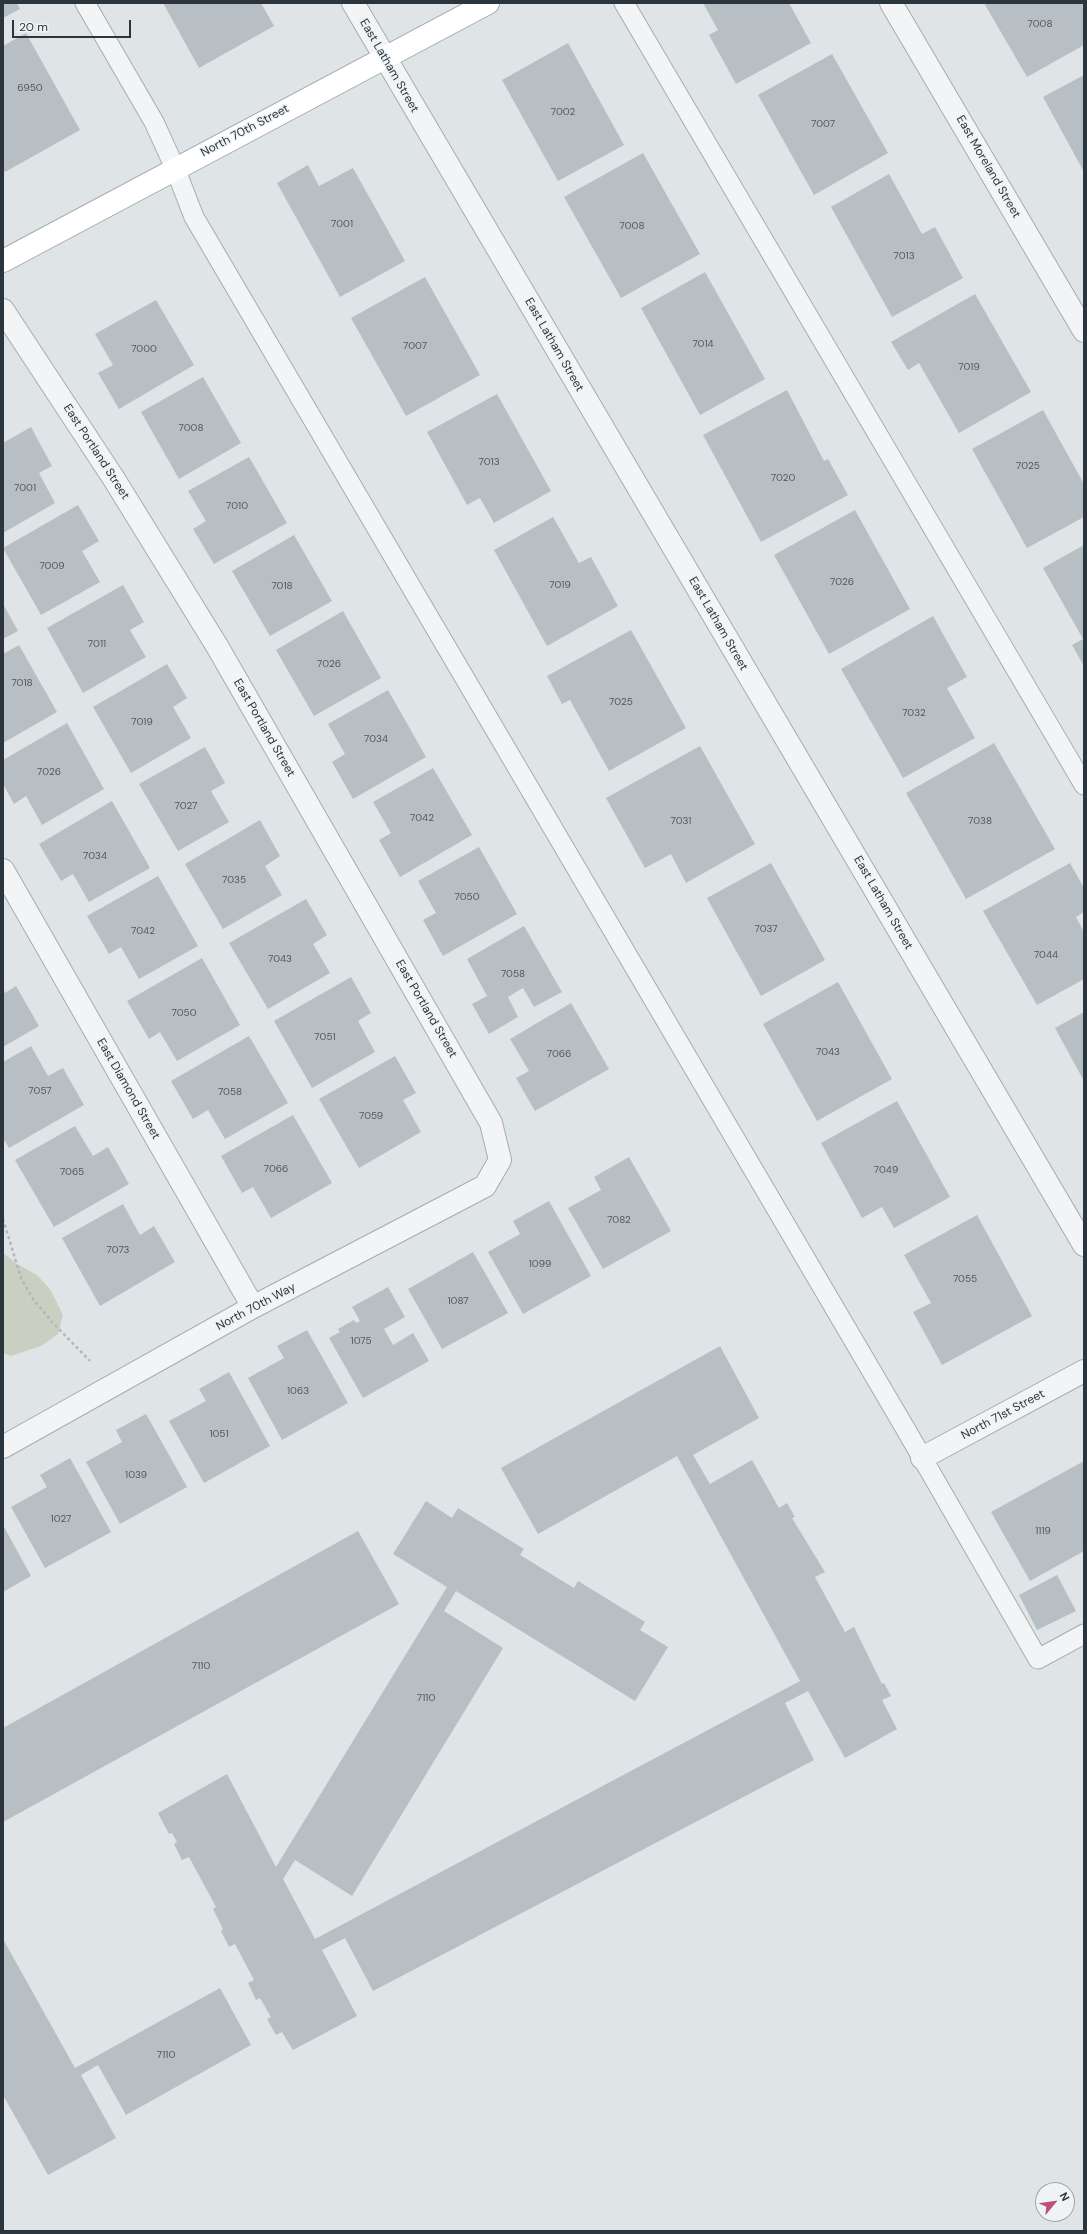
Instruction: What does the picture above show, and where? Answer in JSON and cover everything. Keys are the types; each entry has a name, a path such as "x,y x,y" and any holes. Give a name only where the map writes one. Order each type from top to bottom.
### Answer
{"street":[{"name":"East Latham Street","path":"353,3 1084,1245"},
{"name":"North 70th Street","path":"3,261 175,168 488,3"},
{"name":"East Moreland Street","path":"891,3 1084,331"},
{"name":"East Portland Street","path":"3,310 114,479 217,646 491,1123 500,1160"},
{"name":"East Diamond Street","path":"3,870 253,1308"},
{"name":"North 70th Way","path":"3,1447 253,1308 485,1186 500,1160"},
{"name":"North 71st Street","path":"922,1458 1084,1372"}],"lane":[{"path":"85,3 154,122 175,168 194,217 922,1458 1038,1659 1084,1634"},
{"path":"624,3 1084,784"}],"path":[{"path":"3,1219 21,1278 33,1298 52,1322 92,1363"}],"green space":[{"path":"3,1253 17,1264 37,1275 50,1289 63,1315 58,1334 41,1346 11,1356 3,1353"}],"building":[{"path":"3,3 17,3 20,9 3,18"},
{"path":"163,3 261,3 274,26 199,68"},
{"path":"703,3 789,3 811,43 736,84 709,35 718,30"},
{"path":"984,3 1084,3 1084,45 1027,77"},
{"path":"26,33 80,130 5,172 3,168 3,46"},
{"path":"568,43 624,145 558,181 502,80"},
{"path":"832,54 888,153 814,195 758,95"},
{"path":"1084,75 1084,172 1043,97"},
{"path":"643,153 700,254 621,298 564,197"},
{"path":"308,165 319,186 353,168 405,261 340,297 277,183"},
{"path":"889,174 922,234 935,227 963,278 892,317 831,207"},
{"path":"705,272 765,379 700,415 641,308"},
{"path":"425,277 480,375 406,416 351,318"},
{"path":"975,294 1031,392 959,433 919,363 908,370 891,342"},
{"path":"156,300 194,365 119,409 98,373 113,365 95,334"},
{"path":"203,377 241,443 179,479 141,412"},
{"path":"787,390 824,461 828,459 848,495 761,542 703,435"},
{"path":"497,394 551,491 494,523 480,498 467,505 427,432"},
{"path":"1043,410 1084,484 1084,517 1027,548 972,449"},
{"path":"31,427 52,466 39,473 55,503 3,533 3,443"},
{"path":"249,457 287,523 214,564 193,529 206,521 188,491"},
{"path":"78,505 99,541 82,551 100,582 41,615 3,548"},
{"path":"855,510 910,609 829,654 774,555"},
{"path":"553,517 579,563 591,557 618,606 547,646 494,550"},
{"path":"294,535 332,601 270,636 232,571"},
{"path":"1084,545 1084,666 1072,645 1083,639 1043,568"},
{"path":"123,585 144,622 130,630 146,657 83,693 47,628"},
{"path":"3,604 18,631 3,639"},
{"path":"343,611 381,678 314,716 276,650"},
{"path":"933,616 967,677 947,688 975,738 903,778 841,669"},
{"path":"631,630 686,728 609,771 570,700 562,704 547,676"},
{"path":"19,645 57,712 3,743 3,654"},
{"path":"167,664 187,698 173,707 191,738 131,773 93,707"},
{"path":"388,690 426,757 353,799 332,762 345,754 328,724"},
{"path":"67,723 104,789 42,825 26,796 14,804 3,784 3,760"},
{"path":"994,743 1055,849 966,899 906,793"},
{"path":"700,746 755,844 686,883 671,854 645,868 606,798"},
{"path":"205,747 225,783 211,791 229,822 178,851 139,784"},
{"path":"433,768 472,835 400,877 379,840 391,833 373,802"},
{"path":"112,801 150,868 89,902 73,874 61,881 39,844"},
{"path":"260,820 280,856 265,866 282,895 223,929 185,864"},
{"path":"479,847 517,914 443,956 423,920 436,913 418,881"},
{"path":"771,863 825,960 761,996 707,898"},
{"path":"1070,863 1084,888 1084,912 1076,917 1084,932 1084,979 1037,1005 983,911"},
{"path":"158,876 198,946 139,979 121,947 109,954 87,916"},
{"path":"306,899 327,935 313,944 330,973 268,1009 229,943"},
{"path":"524,926 562,992 534,1007 523,988 508,997 518,1017 489,1034 472,1004 487,996 467,959"},
{"path":"202,958 240,1025 177,1061 160,1032 149,1039 127,1001"},
{"path":"351,977 371,1013 358,1021 375,1052 312,1088 274,1021"},
{"path":"838,982 892,1079 817,1121 763,1024"},
{"path":"16,986 39,1026 3,1047 3,989 5,993"},
{"path":"571,1003 609,1069 535,1111 516,1078 529,1071 510,1039"},
{"path":"1084,1012 1084,1081 1055,1028"},
{"path":"249,1036 288,1103 225,1139 208,1110 193,1119 171,1081"},
{"path":"31,1046 48,1076 63,1068 84,1105 9,1148 3,1138 3,1062"},
{"path":"395,1056 416,1093 403,1100 421,1132 359,1168 319,1099"},
{"path":"897,1101 950,1197 894,1228 882,1207 862,1218 821,1143"},
{"path":"293,1115 332,1183 271,1218 253,1187 242,1193 221,1156"},
{"path":"75,1126 93,1156 108,1147 129,1184 54,1227 15,1160"},
{"path":"629,1157 671,1231 603,1269 568,1208 601,1190 594,1177"},
{"path":"549,1201 591,1276 523,1314 488,1252 520,1234 513,1221"},
{"path":"123,1204 140,1235 154,1226 175,1262 100,1306 62,1238"},
{"path":"977,1215 1032,1316 942,1365 913,1312 931,1303 904,1255"},
{"path":"473,1252 508,1313 442,1349 408,1289"},
{"path":"388,1287 405,1317 384,1329 393,1345 413,1333 429,1361 363,1398 329,1338 340,1332 338,1329 354,1320 356,1323 360,1321 352,1307"},
{"path":"307,1330 348,1403 282,1440 248,1378 284,1358 277,1346"},
{"path":"720,1346 759,1418 693,1455 710,1484 752,1460 779,1508 787,1503 795,1517 792,1518 825,1572 815,1577 845,1632 854,1627 882,1684 884,1683 891,1696 882,1700 897,1729 845,1758 808,1691 785,1703 814,1760 373,1991 345,1938 322,1950 357,2016 293,2050 282,2032 276,2035 267,2019 271,2017 260,1998 256,2000 248,1983 254,1980 235,1944 229,1947 221,1931 223,1929 213,1909 216,1907 189,1857 182,1860 174,1844 177,1842 172,1833 169,1834 158,1813 227,1774 276,1867 447,1587 393,1554 426,1501 452,1518 458,1508 524,1549 520,1555 574,1588 578,1581 645,1622 640,1630 668,1647 635,1701 456,1591 444,1611 503,1648 352,1896 295,1860 283,1879 315,1939 800,1681 677,1456 538,1534 501,1468"},
{"path":"229,1372 270,1446 204,1483 169,1421 206,1401 199,1389"},
{"path":"146,1414 187,1487 120,1524 86,1462 122,1442 116,1430"},
{"path":"70,1458 111,1532 45,1568 11,1507 47,1487 40,1475"},
{"path":"1084,1461 1084,1551 1030,1581 991,1512"},
{"path":"3,1525 31,1576 3,1592"},
{"path":"358,1531 399,1604 3,1822 3,1728"},
{"path":"1057,1575 1076,1611 1037,1630 1019,1595"},
{"path":"3,1939 75,2068 220,1988 251,2045 126,2115 98,2065 81,2075 116,2138 48,2175 3,2095"}]}
